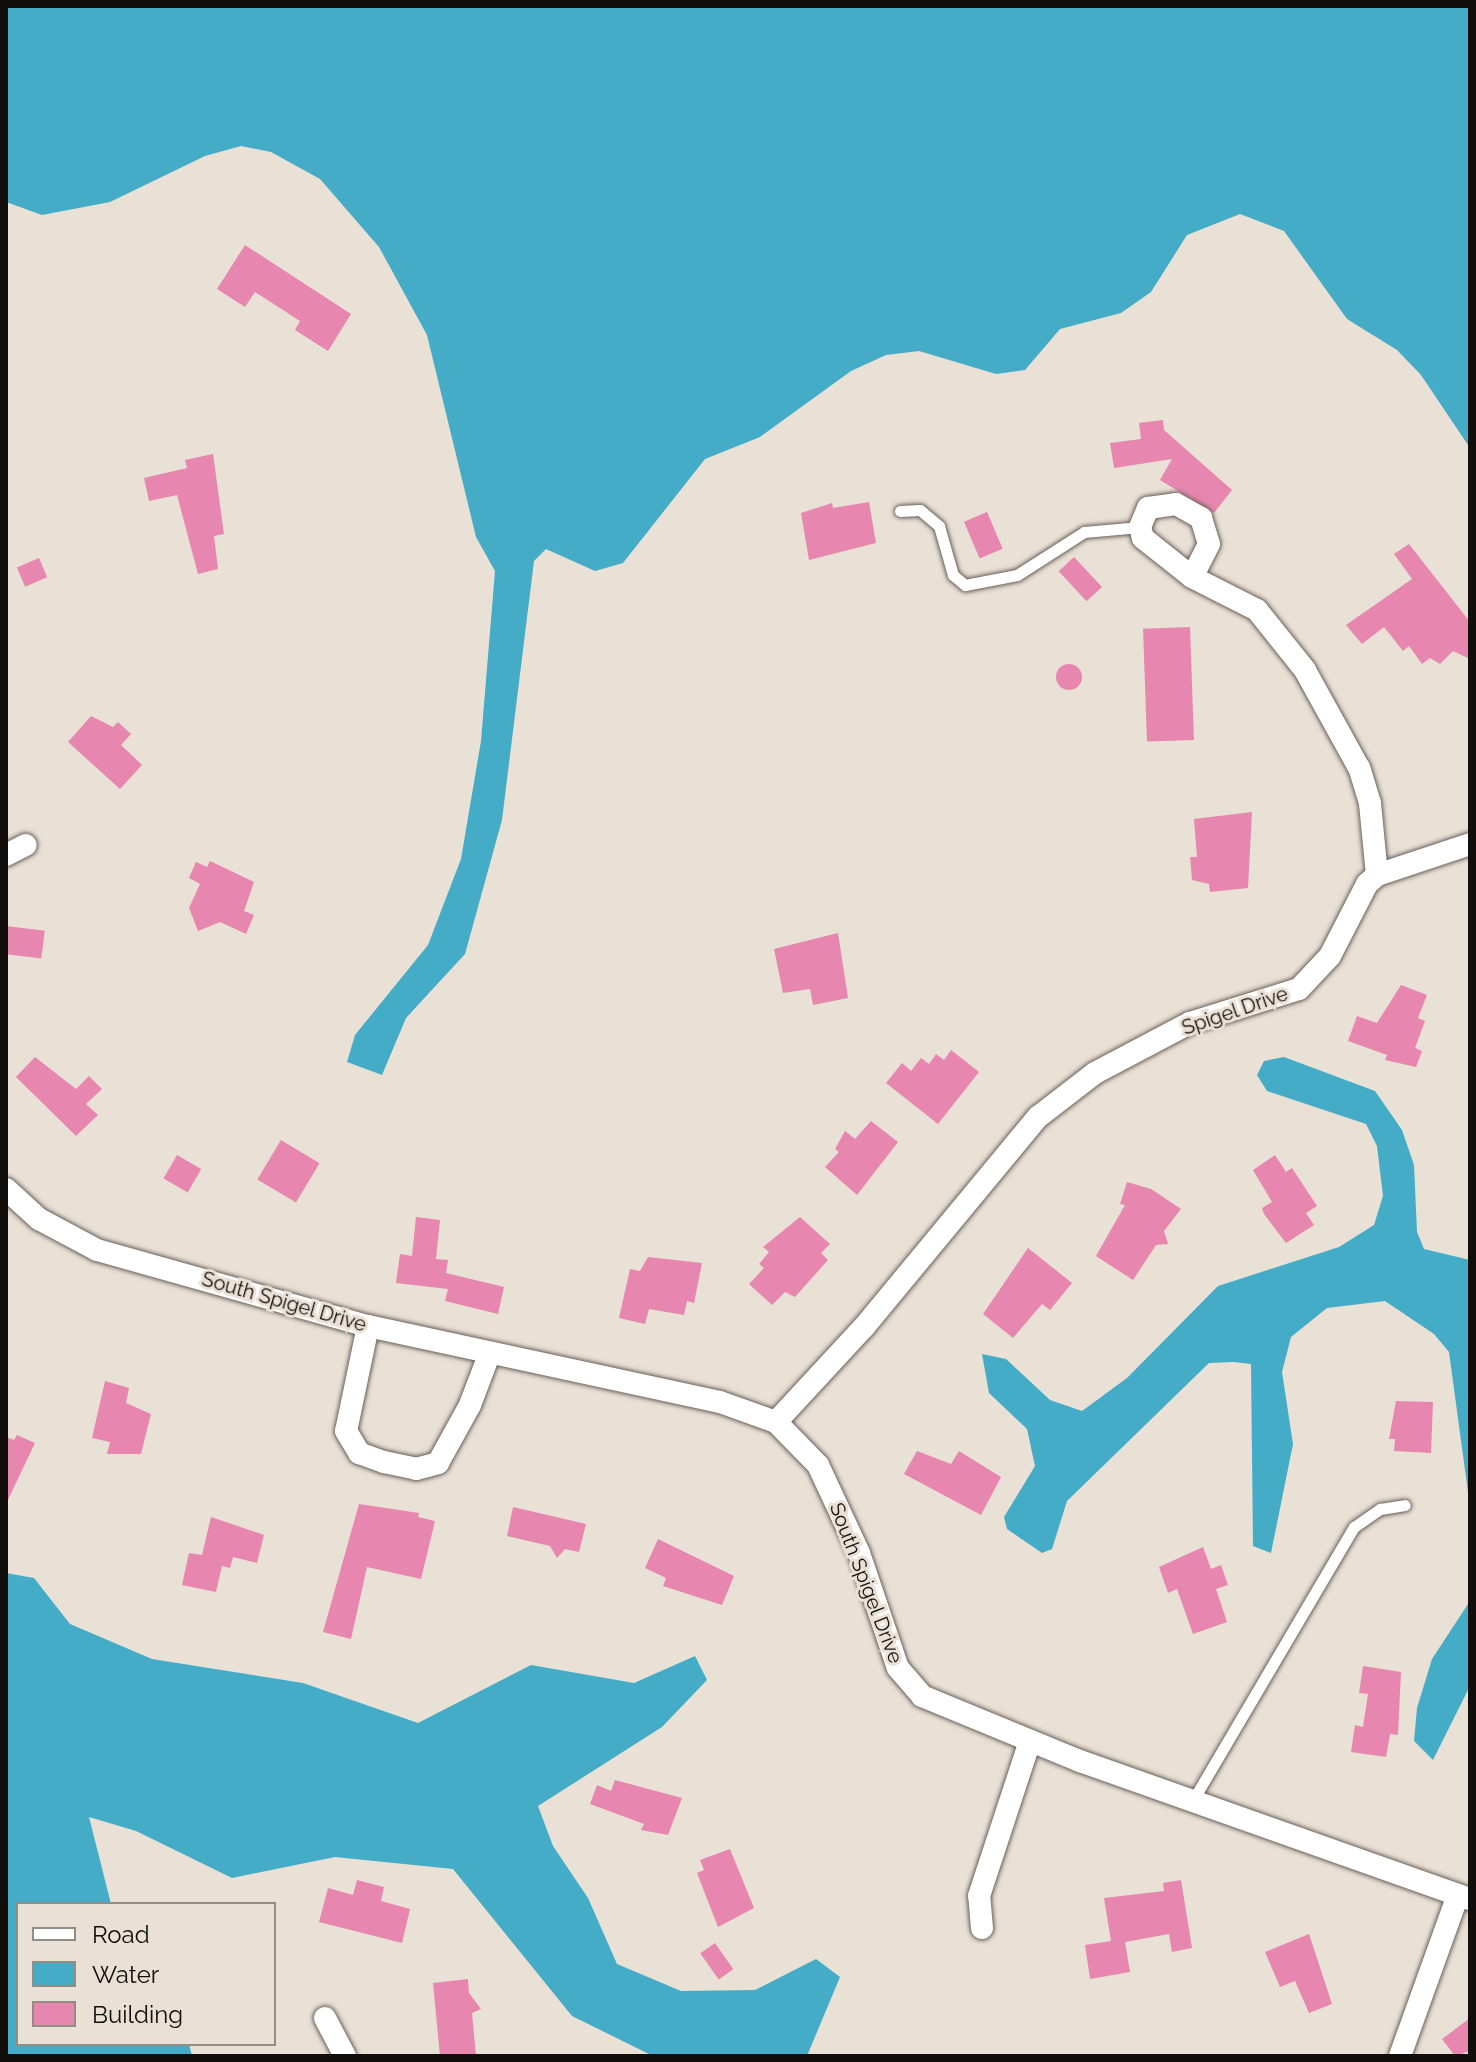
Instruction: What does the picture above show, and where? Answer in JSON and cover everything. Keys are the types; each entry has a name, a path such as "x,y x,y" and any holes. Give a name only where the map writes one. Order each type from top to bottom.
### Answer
{"street":[{"path":"1192,577 1209,544 1201,518 1176,504 1157,504 1148,508 1140,527 1143,538 1165,560 1192,577 1257,610 1305,670 1359,768 1374,827 1377,875 1470,844"},
{"name":"Spigel Drive","path":"776,1422 864,1327 1038,1117 1095,1073 1190,1023 1299,989 1330,956 1367,884 1377,875"},
{"name":"South Spigel Drive","path":"6,1189 39,1219 97,1250 368,1326 489,1355 720,1402 776,1422 818,1465 859,1553 908,1684 922,1696 1030,1741 1464,1897"},
{"path":"368,1326 346,1431 359,1453 384,1462 416,1469 438,1463 470,1405 489,1355"},
{"path":"982,1928 979,1896 1030,1741"},
{"path":"1400,2056 1464,1897"},
{"path":"325,2018 345,2056"}],"lane":[{"path":"900,511 920,510 939,526 953,575 965,585 1017,575 1084,532 1140,527"},
{"path":"1193,1800 1354,1527 1380,1509 1405,1505"}],"water":[{"path":"6,6 1470,6 1470,448 1421,375 1397,350 1347,319 1284,231 1240,214 1187,235 1151,292 1121,313 1060,329 1025,370 996,374 919,351 886,355 851,371 760,437 705,459 623,563 595,571 546,549 534,561 502,820 465,954 406,1018 382,1075 347,1062 355,1035 428,945 461,859 481,741 495,571 476,537 427,335 379,247 320,179 271,152 241,146 205,156 110,202 42,215 6,202"},
{"path":"1284,1057 1375,1091 1402,1130 1414,1165 1417,1232 1424,1249 1470,1260 1470,1507 1449,1352 1434,1334 1385,1301 1327,1308 1291,1337 1282,1372 1293,1444 1271,1553 1253,1546 1251,1364 1234,1362 1209,1363 1067,1501 1052,1549 1042,1553 1007,1529 1004,1517 1035,1466 1027,1429 989,1393 982,1354 1006,1359 1050,1400 1082,1411 1127,1378 1218,1286 1339,1247 1374,1225 1383,1196 1377,1146 1366,1124 1267,1091 1257,1075 1264,1061"},
{"path":"6,1573 34,1578 70,1624 152,1659 303,1683 418,1723 531,1665 634,1683 695,1656 707,1680 662,1727 538,1806 553,1846 588,1898 617,1964 681,1991 755,1990 816,1959 840,1977 807,2056 653,2056 572,2016 453,1869 335,1857 232,1878 136,1831 89,1817 110,1902 16,1902 16,2046 190,2046 192,2056 6,2056"},
{"path":"1470,1601 1470,1686 1433,1760 1414,1741 1417,1708 1432,1659"}],"building":[{"path":"245,245 351,314 328,351 295,330 300,321 255,292 245,307 217,289"},
{"path":"1163,420 1164,430 1232,490 1214,513 1160,480 1172,459 1114,468 1110,443 1141,439 1139,423"},
{"path":"213,454 224,534 214,536 218,569 198,574 177,495 149,501 144,478 187,468 185,460"},
{"path":"869,502 876,543 809,560 801,513 832,503 833,508"},
{"path":"987,512 1003,549 980,559 964,522"},
{"path":"1409,544 1470,622 1470,659 1453,651 1440,664 1430,658 1422,664 1409,646 1403,651 1384,627 1362,644 1346,625 1412,579 1394,554"},
{"path":"1074,557 1102,587 1087,601 1059,571"},
{"path":"39,558 47,577 25,587 17,567"},
{"path":"1190,627 1194,740 1147,742 1143,629"},
{"path":"1069,664 1078,668 1082,677 1078,686 1069,690 1060,686 1056,677 1060,668"},
{"path":"91,716 113,727 118,722 131,734 121,745 142,765 120,789 68,742"},
{"path":"1252,812 1248,888 1210,892 1209,884 1192,880 1190,857 1197,857 1194,819"},
{"path":"210,861 254,882 244,911 254,915 246,934 220,922 198,931 189,908 200,884 189,878 196,862 207,867"},
{"path":"6,926 45,931 41,959 6,954"},
{"path":"838,933 848,998 813,1005 810,989 783,993 774,949"},
{"path":"1401,985 1427,995 1418,1018 1425,1021 1415,1048 1422,1051 1416,1067 1385,1060 1387,1055 1348,1041 1357,1016 1377,1023"},
{"path":"951,1050 979,1072 938,1124 886,1083 902,1063 911,1071 921,1058 929,1064 936,1054 944,1060"},
{"path":"35,1057 76,1089 89,1076 102,1089 86,1104 98,1115 76,1136 16,1077"},
{"path":"871,1121 898,1142 857,1195 825,1167 839,1152 835,1149 845,1131 855,1139"},
{"path":"281,1140 320,1163 296,1203 257,1179"},
{"path":"177,1155 201,1169 188,1192 163,1178"},
{"path":"1275,1155 1286,1172 1292,1168 1317,1206 1306,1213 1314,1225 1286,1243 1264,1214 1262,1208 1272,1202 1253,1170"},
{"path":"1127,1182 1151,1189 1181,1209 1164,1231 1168,1244 1156,1245 1133,1280 1096,1256 1125,1205 1120,1204"},
{"path":"416,1217 440,1220 436,1259 448,1260 446,1273 504,1287 498,1314 445,1301 448,1289 396,1283 400,1254 412,1256"},
{"path":"800,1217 830,1244 821,1253 828,1260 795,1297 785,1292 772,1305 749,1284 764,1268 759,1264 769,1252 763,1247"},
{"path":"1028,1248 1072,1283 1050,1310 1042,1304 1013,1338 983,1314"},
{"path":"648,1257 702,1263 694,1303 687,1301 684,1315 649,1309 645,1324 619,1318 630,1269 640,1271"},
{"path":"105,1381 129,1388 126,1403 151,1414 141,1454 107,1454 110,1442 92,1438"},
{"path":"1396,1401 1433,1402 1431,1453 1394,1451 1395,1439 1389,1439"},
{"path":"17,1435 35,1443 6,1504 6,1437 14,1440"},
{"path":"917,1451 951,1464 959,1451 1001,1477 981,1515 904,1474"},
{"path":"359,1504 419,1513 418,1517 435,1521 421,1579 367,1567 351,1639 323,1632"},
{"path":"513,1507 586,1524 579,1552 565,1549 557,1558 550,1546 507,1536"},
{"path":"211,1517 264,1535 257,1563 233,1557 230,1568 222,1566 216,1592 182,1585 189,1553 202,1555"},
{"path":"658,1539 734,1576 722,1605 663,1586 666,1578 645,1568"},
{"path":"1203,1547 1211,1569 1221,1565 1228,1585 1216,1589 1227,1622 1193,1634 1177,1589 1168,1593 1159,1567"},
{"path":"1363,1666 1401,1672 1398,1735 1390,1734 1386,1757 1351,1752 1355,1725 1363,1727 1368,1694 1359,1693"},
{"path":"615,1780 682,1798 668,1835 641,1830 644,1824 590,1804 597,1785 611,1791"},
{"path":"730,1849 754,1908 718,1927 697,1873 704,1870 700,1860"},
{"path":"357,1880 384,1887 381,1901 410,1909 402,1943 319,1922 328,1888 353,1895"},
{"path":"1181,1880 1192,1948 1172,1952 1169,1934 1125,1942 1130,1972 1090,1979 1085,1945 1111,1941 1104,1898 1164,1891 1163,1883"},
{"path":"1309,1934 1332,2004 1309,2013 1295,1981 1280,1987 1265,1952"},
{"path":"715,1943 733,1969 719,1980 700,1953"},
{"path":"468,1979 469,1993 481,2009 472,2013 476,2056 440,2056 433,1983"},
{"path":"1470,2018 1470,2051 1455,2056 1442,2039"}]}
